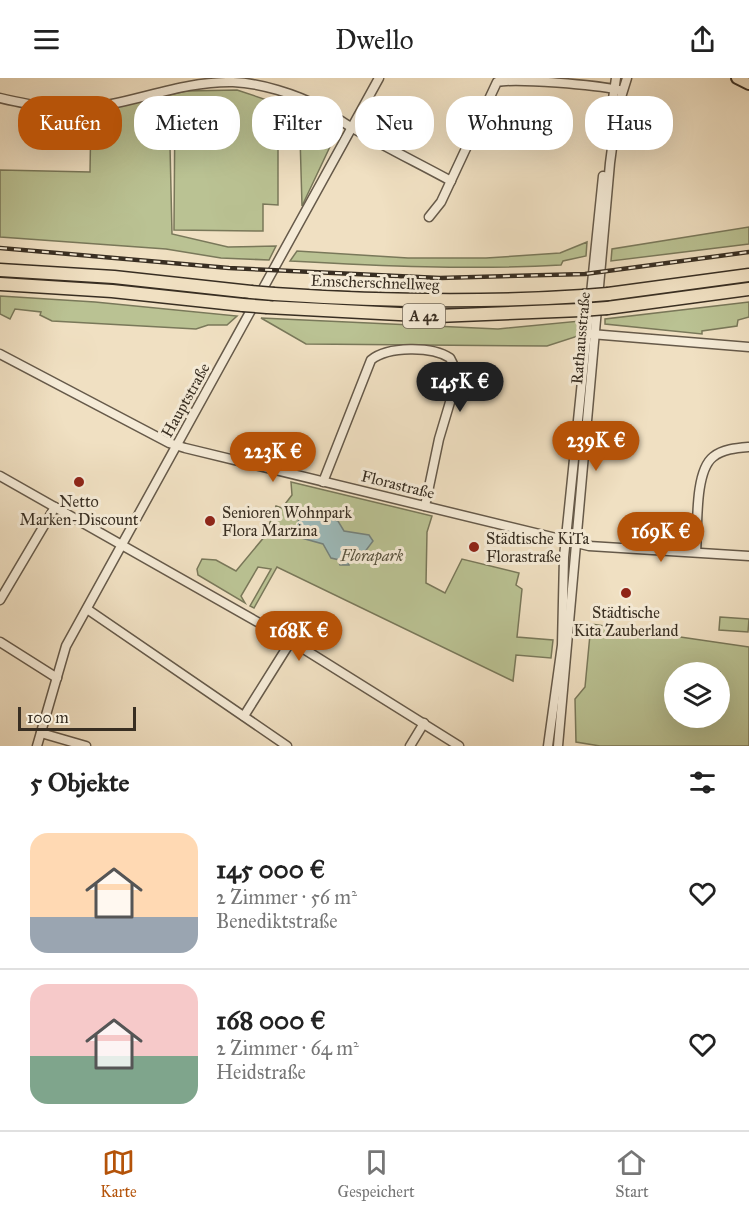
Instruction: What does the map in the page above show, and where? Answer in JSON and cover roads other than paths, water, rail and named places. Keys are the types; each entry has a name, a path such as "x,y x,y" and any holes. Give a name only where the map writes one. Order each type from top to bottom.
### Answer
{"highway":[{"name":"Emscherschnellweg","path":"0,270 90,275 250,292 397,302 510,301 583,296 749,275"},
{"name":"Emscherschnellweg","path":"0,284 102,290 267,307 437,316 607,308 749,289"}],"main road":[{"path":"737,78 749,84"}],"street":[{"name":"Hauptstraße","path":"37,746 66,646 255,307 379,78"},
{"name":"Rathausstraße","path":"549,746 562,645 566,541 592,334 618,90 616,78"},
{"name":"Rathausstraße","path":"618,90 627,78"},
{"path":"0,98 42,107 93,107 176,87 235,80 266,87 319,106 351,127 451,181"},
{"path":"429,217 438,207 497,82 536,81 618,90"},
{"path":"592,334 749,347"},
{"name":"Rathausstraße","path":"558,746 577,543 592,334"},
{"path":"323,482 371,360 390,351 429,351 450,358 456,375 439,439 425,506"},
{"name":"Florastraße","path":"0,354 176,446 566,541 749,555"},
{"path":"696,552 700,487 707,463 719,453 749,447"},
{"path":"0,476 291,641 459,746"},
{"path":"0,600 55,507"},
{"path":"87,609 287,746"},
{"path":"244,716 291,641"},
{"path":"0,642 57,678"},
{"path":"410,746 423,723"},
{"path":"41,733 86,746"}],"water":[{"path":"314,513 338,521 344,531 369,535 373,541 361,557 348,562 349,565 340,565 339,563 344,561 331,558 323,544 298,537 294,533 299,519"}],"railway":[{"path":"0,248 229,268 440,278 585,274 749,252"}],"place":[{"name":"Netto Marken-Discount","path":"79,482"},
{"name":"Senioren Wohnpark Flora Marzina","path":"210,521"},
{"name":"Städtische KiTa Florastraße","path":"474,547"},
{"name":"Städtische Kita Zauberland","path":"626,593"}],"park label":[{"name":"Florapark","path":"372,555"}]}
